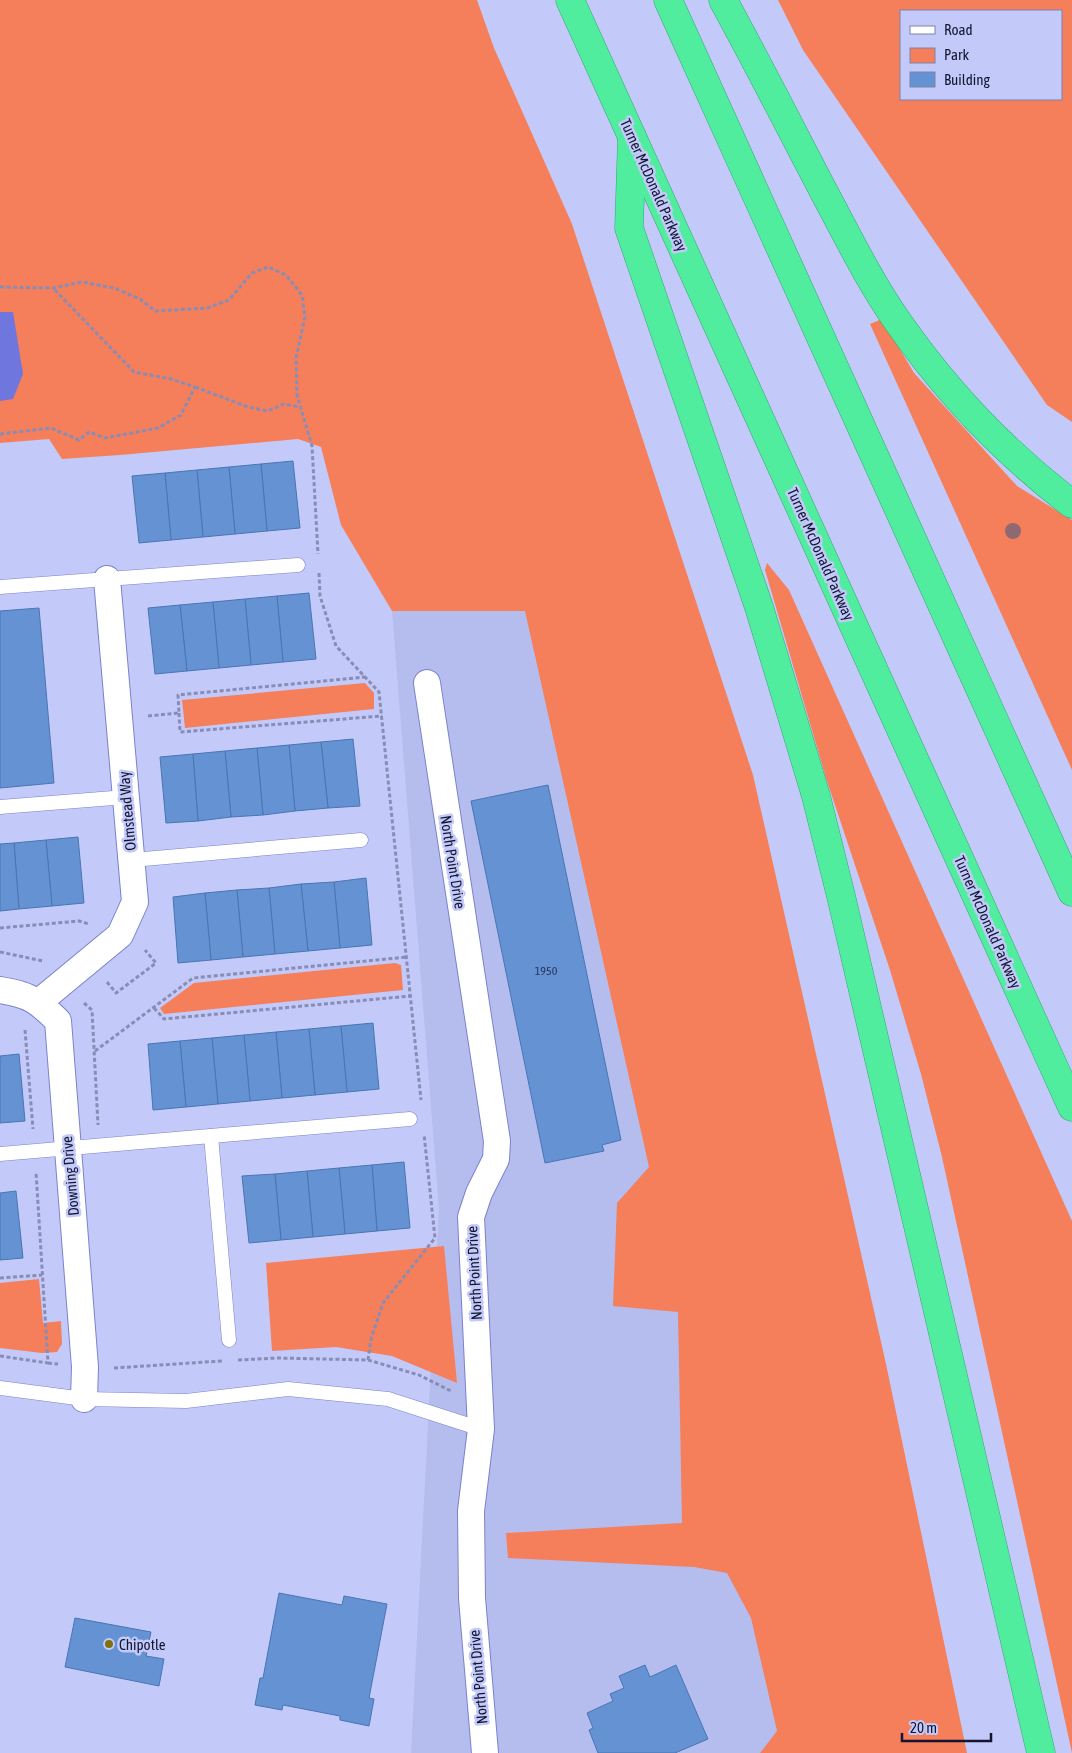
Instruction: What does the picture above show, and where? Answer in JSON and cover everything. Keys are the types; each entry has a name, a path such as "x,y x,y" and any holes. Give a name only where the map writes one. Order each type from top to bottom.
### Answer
{"highway":[{"name":"Turner McDonald Parkway","path":"570,0 1072,1107"},
{"path":"668,0 1072,892"},
{"path":"723,0 860,262 898,322 940,378 987,430 1036,477 1072,504"},
{"path":"632,137 629,228 759,607 816,796 1041,1753"},
{"path":"1028,1753 1033,1719"}],"street":[{"name":"Olmstead Way","path":"39,1002 120,935 135,902 107,579"},
{"name":"North Point Drive","path":"427,683 497,1141 496,1159 479,1193 472,1217 481,1429 471,1511 472,1588 485,1753"},
{"name":"Downing Drive","path":"0,990 23,993 39,1002 58,1022 86,1367 84,1399"}],"lane":[{"path":"0,587 298,565"},
{"path":"0,807 126,798"},
{"path":"132,860 361,840"},
{"path":"0,1154 410,1119"},
{"path":"211,1136 228,1340"},
{"path":"0,1388 84,1399 186,1401 288,1389 388,1399 481,1429"}],"path":[{"path":"0,287 53,288 82,282 114,288 140,299 155,311 207,308 228,300 252,273 268,267 286,275 302,295 305,317 296,358 299,407 312,446 318,558"},
{"path":"53,288 134,372 170,379 248,407 268,411 284,404 299,407"},
{"path":"0,434 51,428 79,440 89,432 105,438 158,428 181,414 195,387"},
{"path":"319,567 320,596 336,646 379,692 421,1102"},
{"path":"365,677 178,695 180,732 382,716"},
{"path":"147,716 179,713"},
{"path":"0,928 79,921 92,924 84,930"},
{"path":"0,952 44,961 49,957"},
{"path":"94,1052 194,978 406,958"},
{"path":"154,1008 164,1019 410,996"},
{"path":"25,1027 35,1151 48,1363"},
{"path":"368,1360 371,1339 383,1303 435,1238 424,1132"},
{"path":"0,1278 42,1274"},
{"path":"0,1356 86,1367 116,1368 277,1358 368,1360 420,1375 453,1392 479,1389"}],"shaded area":[{"path":"622,546 914,1753 411,1753 439,1209 392,611"}],"green space":[{"path":"0,0 477,0 494,48 572,224 753,775 886,1364 967,1753 760,1753 777,1731 751,1618 727,1573 694,1567 508,1558 506,1533 682,1523 678,1312 613,1306 617,1203 649,1167 525,611 392,611 341,525 321,447 298,439 62,459 49,439 0,443"},
{"path":"778,0 1072,0 1072,422 1047,405 803,50"},
{"path":"882,319 914,373 1017,486 1072,520 1072,770 870,324"},
{"path":"767,563 789,590 1072,1221 1072,1753 942,1157 921,1074 890,970 826,778 765,570"},
{"path":"365,683 374,693 374,709 185,728 182,700"},
{"path":"395,963 401,965 403,990 164,1014 160,1008 194,983"},
{"path":"444,1246 457,1383 392,1356 336,1347 272,1351 266,1263"},
{"path":"39,1279 43,1323 61,1321 62,1344 57,1352 42,1353 0,1348 0,1283"}],"water":[{"path":"0,312 13,312 23,374 13,399 0,401"}],"building":[{"path":"293,461 300,528 267,531 261,464"},
{"path":"261,464 267,531 235,534 229,467"},
{"path":"229,467 235,534 203,537 197,470"},
{"path":"197,470 203,537 171,540 165,473"},
{"path":"165,473 171,540 139,543 132,476"},
{"path":"309,593 316,659 283,662 277,596"},
{"path":"277,596 283,662 251,665 245,599"},
{"path":"245,599 251,665 219,668 213,602"},
{"path":"213,602 219,668 187,671 180,605"},
{"path":"180,605 187,671 155,674 148,608"},
{"path":"39,608 54,783 0,788 0,611"},
{"path":"353,739 360,806 328,808 321,742"},
{"path":"321,742 328,808 295,811 289,745"},
{"path":"289,745 295,811 263,815 257,748"},
{"path":"257,748 263,815 231,817 225,751"},
{"path":"225,751 231,817 198,821 193,754"},
{"path":"193,754 198,821 166,823 160,757"},
{"path":"548,785 621,1140 602,1145 604,1151 545,1163 471,801"},
{"path":"78,837 84,903 52,906 46,840"},
{"path":"46,840 52,906 19,909 14,843"},
{"path":"14,843 19,909 0,911 0,844"},
{"path":"366,878 372,945 340,948 334,882"},
{"path":"334,882 340,948 308,951 301,884"},
{"path":"301,884 308,951 275,954 269,888"},
{"path":"269,888 275,954 243,957 237,890"},
{"path":"237,890 243,957 211,960 205,893"},
{"path":"205,893 211,960 178,963 173,897"},
{"path":"373,1023 379,1089 347,1092 341,1026"},
{"path":"341,1026 347,1092 315,1095 309,1029"},
{"path":"309,1029 315,1095 282,1098 276,1032"},
{"path":"276,1032 282,1098 250,1101 244,1035"},
{"path":"244,1035 250,1101 218,1104 212,1038"},
{"path":"212,1038 218,1104 186,1107 180,1041"},
{"path":"180,1041 186,1107 153,1110 148,1044"},
{"path":"19,1054 25,1121 0,1123 0,1056"},
{"path":"404,1162 410,1228 377,1231 372,1165"},
{"path":"372,1165 377,1231 345,1234 339,1168"},
{"path":"339,1168 345,1234 313,1237 307,1171"},
{"path":"307,1171 313,1237 281,1240 275,1174"},
{"path":"275,1174 281,1240 249,1243 242,1176"},
{"path":"16,1191 23,1258 0,1260 0,1193"},
{"path":"279,1593 342,1605 344,1596 387,1604 369,1698 374,1699 369,1726 340,1720 340,1716 283,1705 282,1710 255,1705 260,1678 263,1678"},
{"name":"Chipotle","path":"75,1618 151,1632 146,1656 164,1659 159,1686 65,1667"},
{"path":"645,1665 650,1677 676,1665 708,1739 675,1753 598,1753 589,1730 593,1728 587,1713 613,1701 610,1694 624,1688 619,1676"}],"place":[{"name":"Chipotle","path":"109,1644"}]}
